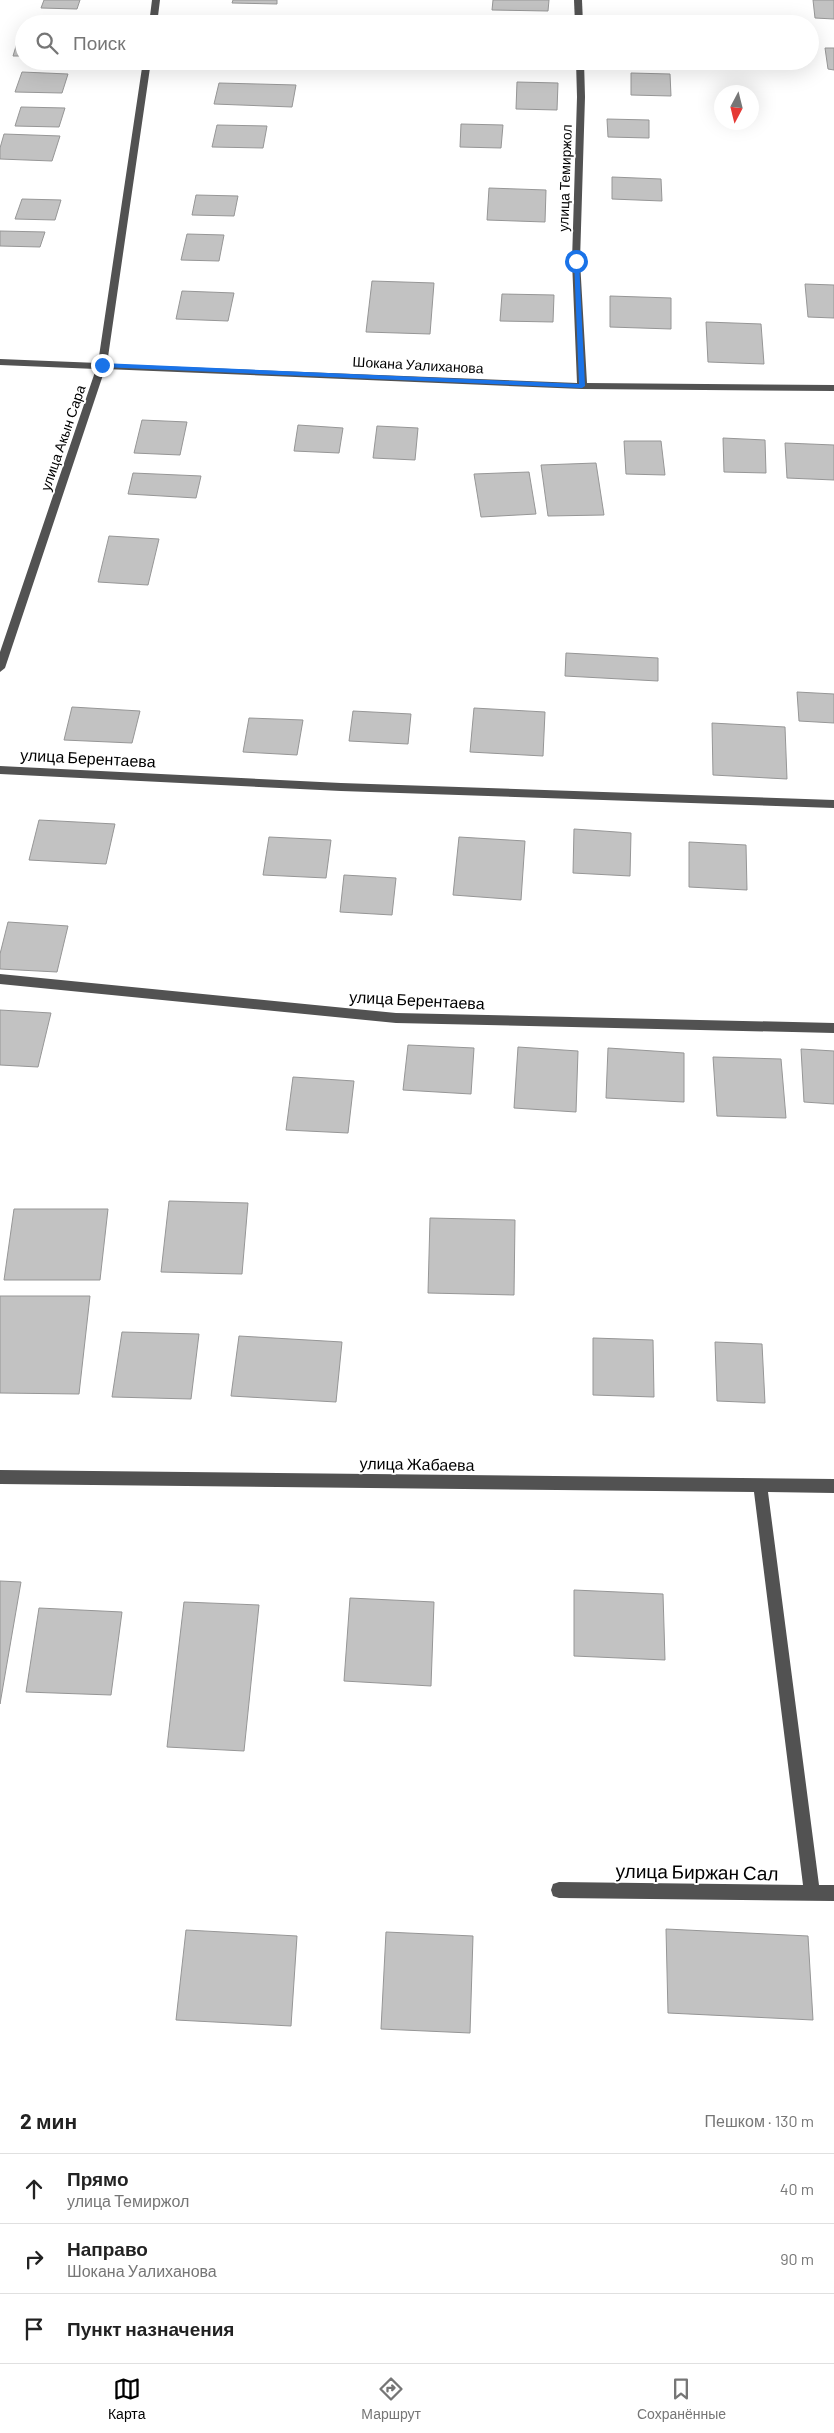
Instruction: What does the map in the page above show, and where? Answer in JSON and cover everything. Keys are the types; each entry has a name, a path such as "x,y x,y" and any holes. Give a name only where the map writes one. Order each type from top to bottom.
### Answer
{"street":[{"path":"154,15 156,0"},
{"path":"578,0 579,15"},
{"name":"улица Акын Сара","path":"0,668 102,365 146,70"},
{"name":"улица Темиржол","path":"580,70 576,261 582,386"},
{"name":"Шокана Уалиханова","path":"0,362 582,386 834,388"},
{"name":"улица Берентаева","path":"0,770 341,787 834,804"},
{"name":"улица Берентаева","path":"0,979 396,1018 834,1028"},
{"name":"улица Жабаева","path":"0,1476 834,1486"},
{"path":"760,1485 812,1893"},
{"name":"улица Биржан Сал","path":"559,1890 834,1893"}],"building":[{"path":"44,0 80,0 77,9 41,8"},
{"path":"233,0 277,0 277,4 232,3"},
{"path":"493,0 549,0 548,11 492,10"},
{"path":"813,0 834,0 834,19 819,18 819,15 815,15"},
{"path":"825,48 834,48 834,70 828,69"},
{"path":"22,72 68,74 62,93 15,92"},
{"path":"631,73 670,74 671,96 631,95"},
{"path":"517,82 558,83 557,110 516,109"},
{"path":"219,83 296,85 292,107 214,104"},
{"path":"21,107 65,108 59,127 15,126"},
{"path":"607,119 649,120 649,138 608,137"},
{"path":"461,124 503,125 501,148 460,147"},
{"path":"217,125 267,126 263,148 212,147"},
{"path":"4,134 60,136 52,161 0,159 0,148"},
{"path":"612,177 661,179 662,201 612,199"},
{"path":"489,188 546,190 545,222 487,220"},
{"path":"196,195 238,196 234,216 192,215"},
{"path":"22,199 61,200 55,220 15,219"},
{"path":"0,231 45,232 40,247 0,246"},
{"path":"187,234 224,235 219,261 181,260"},
{"path":"372,281 434,283 430,334 366,332"},
{"path":"805,284 834,285 834,318 808,317"},
{"path":"182,291 234,293 228,321 176,319"},
{"path":"502,294 554,295 553,322 500,321"},
{"path":"610,296 671,298 671,329 610,327"},
{"path":"706,322 761,324 764,364 708,362"},
{"path":"142,420 187,422 180,455 134,453"},
{"path":"298,425 343,428 339,453 294,451"},
{"path":"377,426 418,428 415,460 373,458"},
{"path":"723,438 765,440 766,473 724,472"},
{"path":"624,441 661,441 665,475 626,474"},
{"path":"785,443 834,445 834,480 787,478"},
{"path":"596,463 604,515 548,516 541,465"},
{"path":"529,472 536,514 481,517 474,474"},
{"path":"133,473 201,476 196,498 128,494"},
{"path":"109,536 159,539 148,585 98,582"},
{"path":"566,653 658,658 658,681 565,676"},
{"path":"797,692 834,694 834,723 799,721"},
{"path":"72,707 140,711 132,743 64,740"},
{"path":"474,708 545,712 543,756 470,752"},
{"path":"353,711 411,714 408,744 349,741"},
{"path":"249,718 303,720 297,755 243,752"},
{"path":"712,723 785,727 787,779 713,775"},
{"path":"39,820 115,824 106,864 29,860"},
{"path":"574,829 631,833 630,876 573,873"},
{"path":"269,837 331,840 326,878 263,875"},
{"path":"459,837 525,841 521,900 453,895"},
{"path":"689,842 746,845 747,890 689,887"},
{"path":"344,875 396,878 392,915 340,912"},
{"path":"8,922 68,926 57,972 0,969 0,954"},
{"path":"0,1010 51,1013 38,1067 0,1065"},
{"path":"408,1045 474,1048 471,1094 403,1090"},
{"path":"518,1047 578,1051 576,1112 514,1108"},
{"path":"608,1048 684,1053 684,1102 606,1098"},
{"path":"801,1049 834,1051 834,1104 804,1102"},
{"path":"713,1057 781,1059 786,1118 717,1116"},
{"path":"293,1077 354,1081 348,1133 286,1130"},
{"path":"169,1201 248,1203 242,1274 161,1272"},
{"path":"14,1209 108,1209 100,1280 4,1280"},
{"path":"430,1218 515,1220 514,1295 428,1293"},
{"path":"0,1296 90,1296 79,1394 0,1393"},
{"path":"122,1332 199,1334 191,1399 112,1397"},
{"path":"239,1336 342,1342 336,1402 231,1396"},
{"path":"593,1338 653,1340 654,1397 593,1395"},
{"path":"715,1342 762,1344 765,1403 717,1401"},
{"path":"0,1581 21,1582 0,1704"},
{"path":"574,1590 663,1594 665,1660 574,1656"},
{"path":"350,1598 434,1602 431,1686 344,1681"},
{"path":"184,1602 259,1605 244,1751 167,1747"},
{"path":"39,1608 122,1612 111,1695 26,1692"},
{"path":"666,1929 808,1936 813,2020 668,2013"},
{"path":"186,1930 297,1936 291,2026 176,2020"},
{"path":"386,1932 473,1936 470,2033 381,2029"}],"route":[{"path":"102,365 582,386 576,261"}]}
